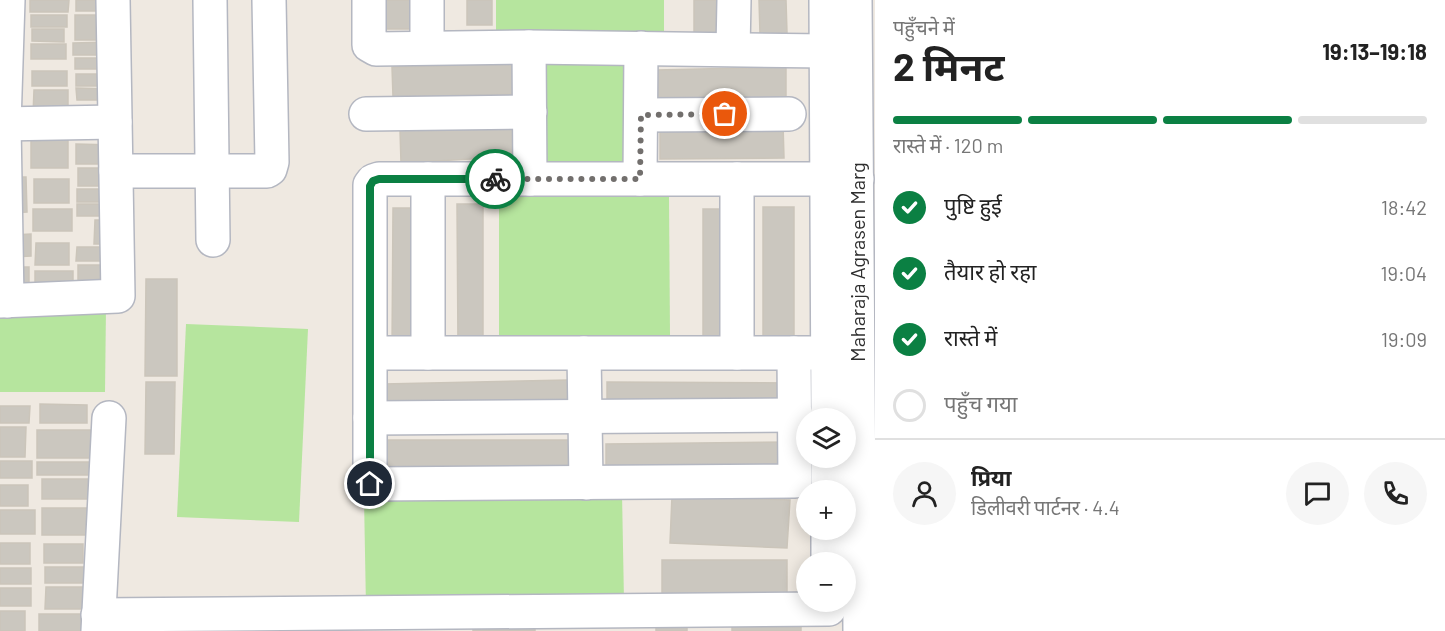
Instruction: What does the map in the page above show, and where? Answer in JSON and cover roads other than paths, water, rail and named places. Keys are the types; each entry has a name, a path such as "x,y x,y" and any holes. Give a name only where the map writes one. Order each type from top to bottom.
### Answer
{"street":[{"path":"8,0 2,124 3,301 118,296 113,0"},
{"path":"210,0 213,240"},
{"path":"116,171 267,171 272,166 270,0"},
{"path":"369,0 369,45 373,48 529,47 827,51"},
{"path":"427,0 427,47"},
{"path":"732,50 734,0"},
{"name":"Maharaja Agrasen Marg","path":"826,0 827,51 853,104"},
{"name":"Maharaja Agrasen Marg","path":"828,408 828,353 842,179 853,104 855,0"},
{"path":"529,47 530,179"},
{"path":"640,179 641,48"},
{"path":"366,114 530,112"},
{"path":"641,115 789,114"},
{"path":"2,124 115,122"},
{"path":"794,353 795,482 370,484 370,186 373,181 379,179 842,179"},
{"path":"428,179 428,353"},
{"path":"736,179 737,353"},
{"name":"Maharaja Agrasen Marg","path":"842,179 860,631"},
{"path":"371,353 828,353"},
{"path":"584,353 586,483"},
{"path":"370,418 796,415"},
{"path":"109,418 98,623 612,621 828,614"}]}
